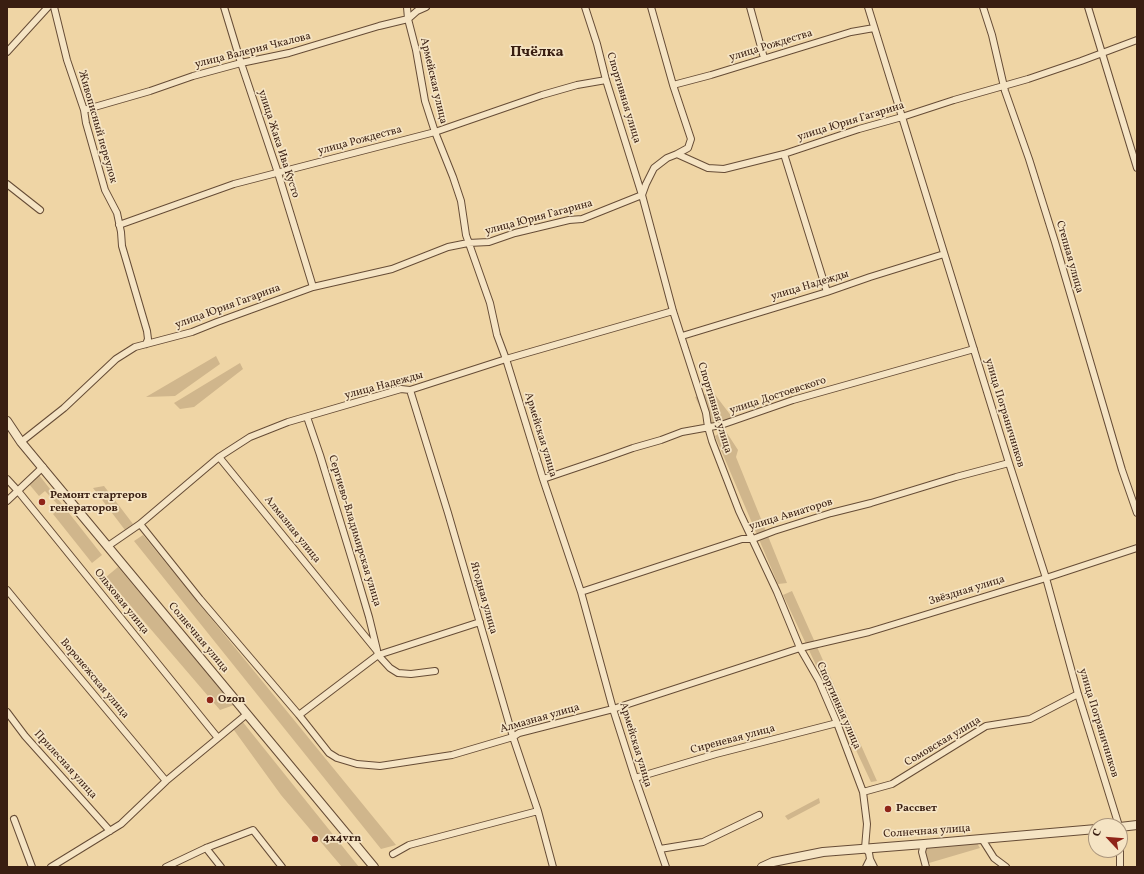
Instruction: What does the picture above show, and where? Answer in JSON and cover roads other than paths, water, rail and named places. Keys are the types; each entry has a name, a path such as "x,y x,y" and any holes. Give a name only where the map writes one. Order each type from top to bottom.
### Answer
{"street":[{"path":"7,52 48,7"},
{"name":"Живописный переулок","path":"54,7 66,60 84,110 86,123 105,190 117,213 122,246 147,331 148,339 146,344"},
{"name":"улица Жака Ива Кусто","path":"224,7 313,287"},
{"name":"Армейская улица","path":"407,7 408,19 416,50 425,101 461,202 468,243 490,303 497,334 581,592 613,709 666,867"},
{"name":"улица Валерия Чкалова","path":"84,110 150,91 193,76 241,63 289,53 379,26 408,19 416,11 426,7"},
{"name":"Спортивная улица","path":"585,7 642,195 673,310 706,413 712,441 736,504 778,592 800,648 819,682 837,723 863,792 867,824 865,848"},
{"path":"642,195 654,168 667,158 688,148 691,139 673,85 651,7"},
{"path":"750,7 764,58"},
{"name":"улица Пограничников","path":"868,7 1046,578 1078,694 1117,818"},
{"name":"Степная улица","path":"983,7 992,35 1005,91 1029,159 1055,242 1122,470 1137,513"},
{"path":"1088,7 1137,168"},
{"name":"улица Рождества","path":"673,85 711,75 851,32 874,28"},
{"name":"улица Юрия Гагарина","path":"677,154 708,168 724,169 784,154 859,129 1005,86 1137,40"},
{"name":"улица Рождества","path":"119,225 226,187 435,132 542,95 577,85 606,80"},
{"path":"784,154 827,292"},
{"path":"7,184 40,210"},
{"name":"улица Юрия Гагарина","path":"22,442 64,408 116,359 135,347 192,332 313,287 392,269 448,247 468,243 489,242 515,233 569,220 582,219 642,195"},
{"name":"улица Надежды","path":"682,336 827,292 944,254"},
{"name":"улица Надежды","path":"108,546 140,524 218,457 250,437 288,422 401,389 410,390 506,359 673,310"},
{"name":"улица Достоевского","path":"543,478 682,432 721,425 793,400 974,349"},
{"name":"Ягодная улица","path":"410,390 538,811 553,867"},
{"name":"Сергиево-Владимирская улица","path":"307,417 353,562 378,653"},
{"name":"Солнечная улица","path":"7,421 22,442 374,867"},
{"name":"Алмазная улица","path":"218,457 390,668 398,673 411,674 435,671"},
{"name":"улица Авиаторов","path":"581,592 742,539 753,539 831,513 1009,463"},
{"path":"7,500 43,467"},
{"name":"Ольховая улица","path":"7,479 218,738"},
{"name":"Алмазная улица","path":"140,524 200,599 299,715 329,753 338,758 357,764 380,766 452,756 514,736 519,733 613,709 800,648"},
{"name":"Звёздная улица","path":"800,648 869,632 1046,578 1137,548"},
{"name":"Воронежская улица","path":"7,590 166,781"},
{"path":"299,715 378,653 480,622"},
{"name":"Сомовская улица","path":"863,792 892,784 986,726 1030,719 1078,694"},
{"name":"Прилесная улица","path":"7,712 25,736 110,830"},
{"path":"51,867 121,824 166,781 247,714"},
{"name":"Сиреневая улица","path":"635,778 716,754 837,723"},
{"path":"393,854 409,845 538,811"},
{"path":"660,849 703,842 759,815"},
{"path":"14,819 32,867"},
{"path":"166,867 206,848 253,830 282,867"},
{"name":"Солнечная улица","path":"762,867 773,862 806,854 830,851 1088,830"},
{"path":"982,839 994,858 1006,867"},
{"path":"924,844 922,852 926,867"},
{"path":"206,848 221,867"},
{"path":"865,848 869,853 874,867"},
{"path":"866,867 870,859"}],"place":[{"name":"Ремонт стартеров генераторов","path":"42,502"},
{"name":"Ozon","path":"210,700"},
{"name":"Рассвет","path":"888,809"},
{"name":"4x4vrn","path":"315,839"}],"district":[{"name":"Пчёлка","path":"537,53"}]}
